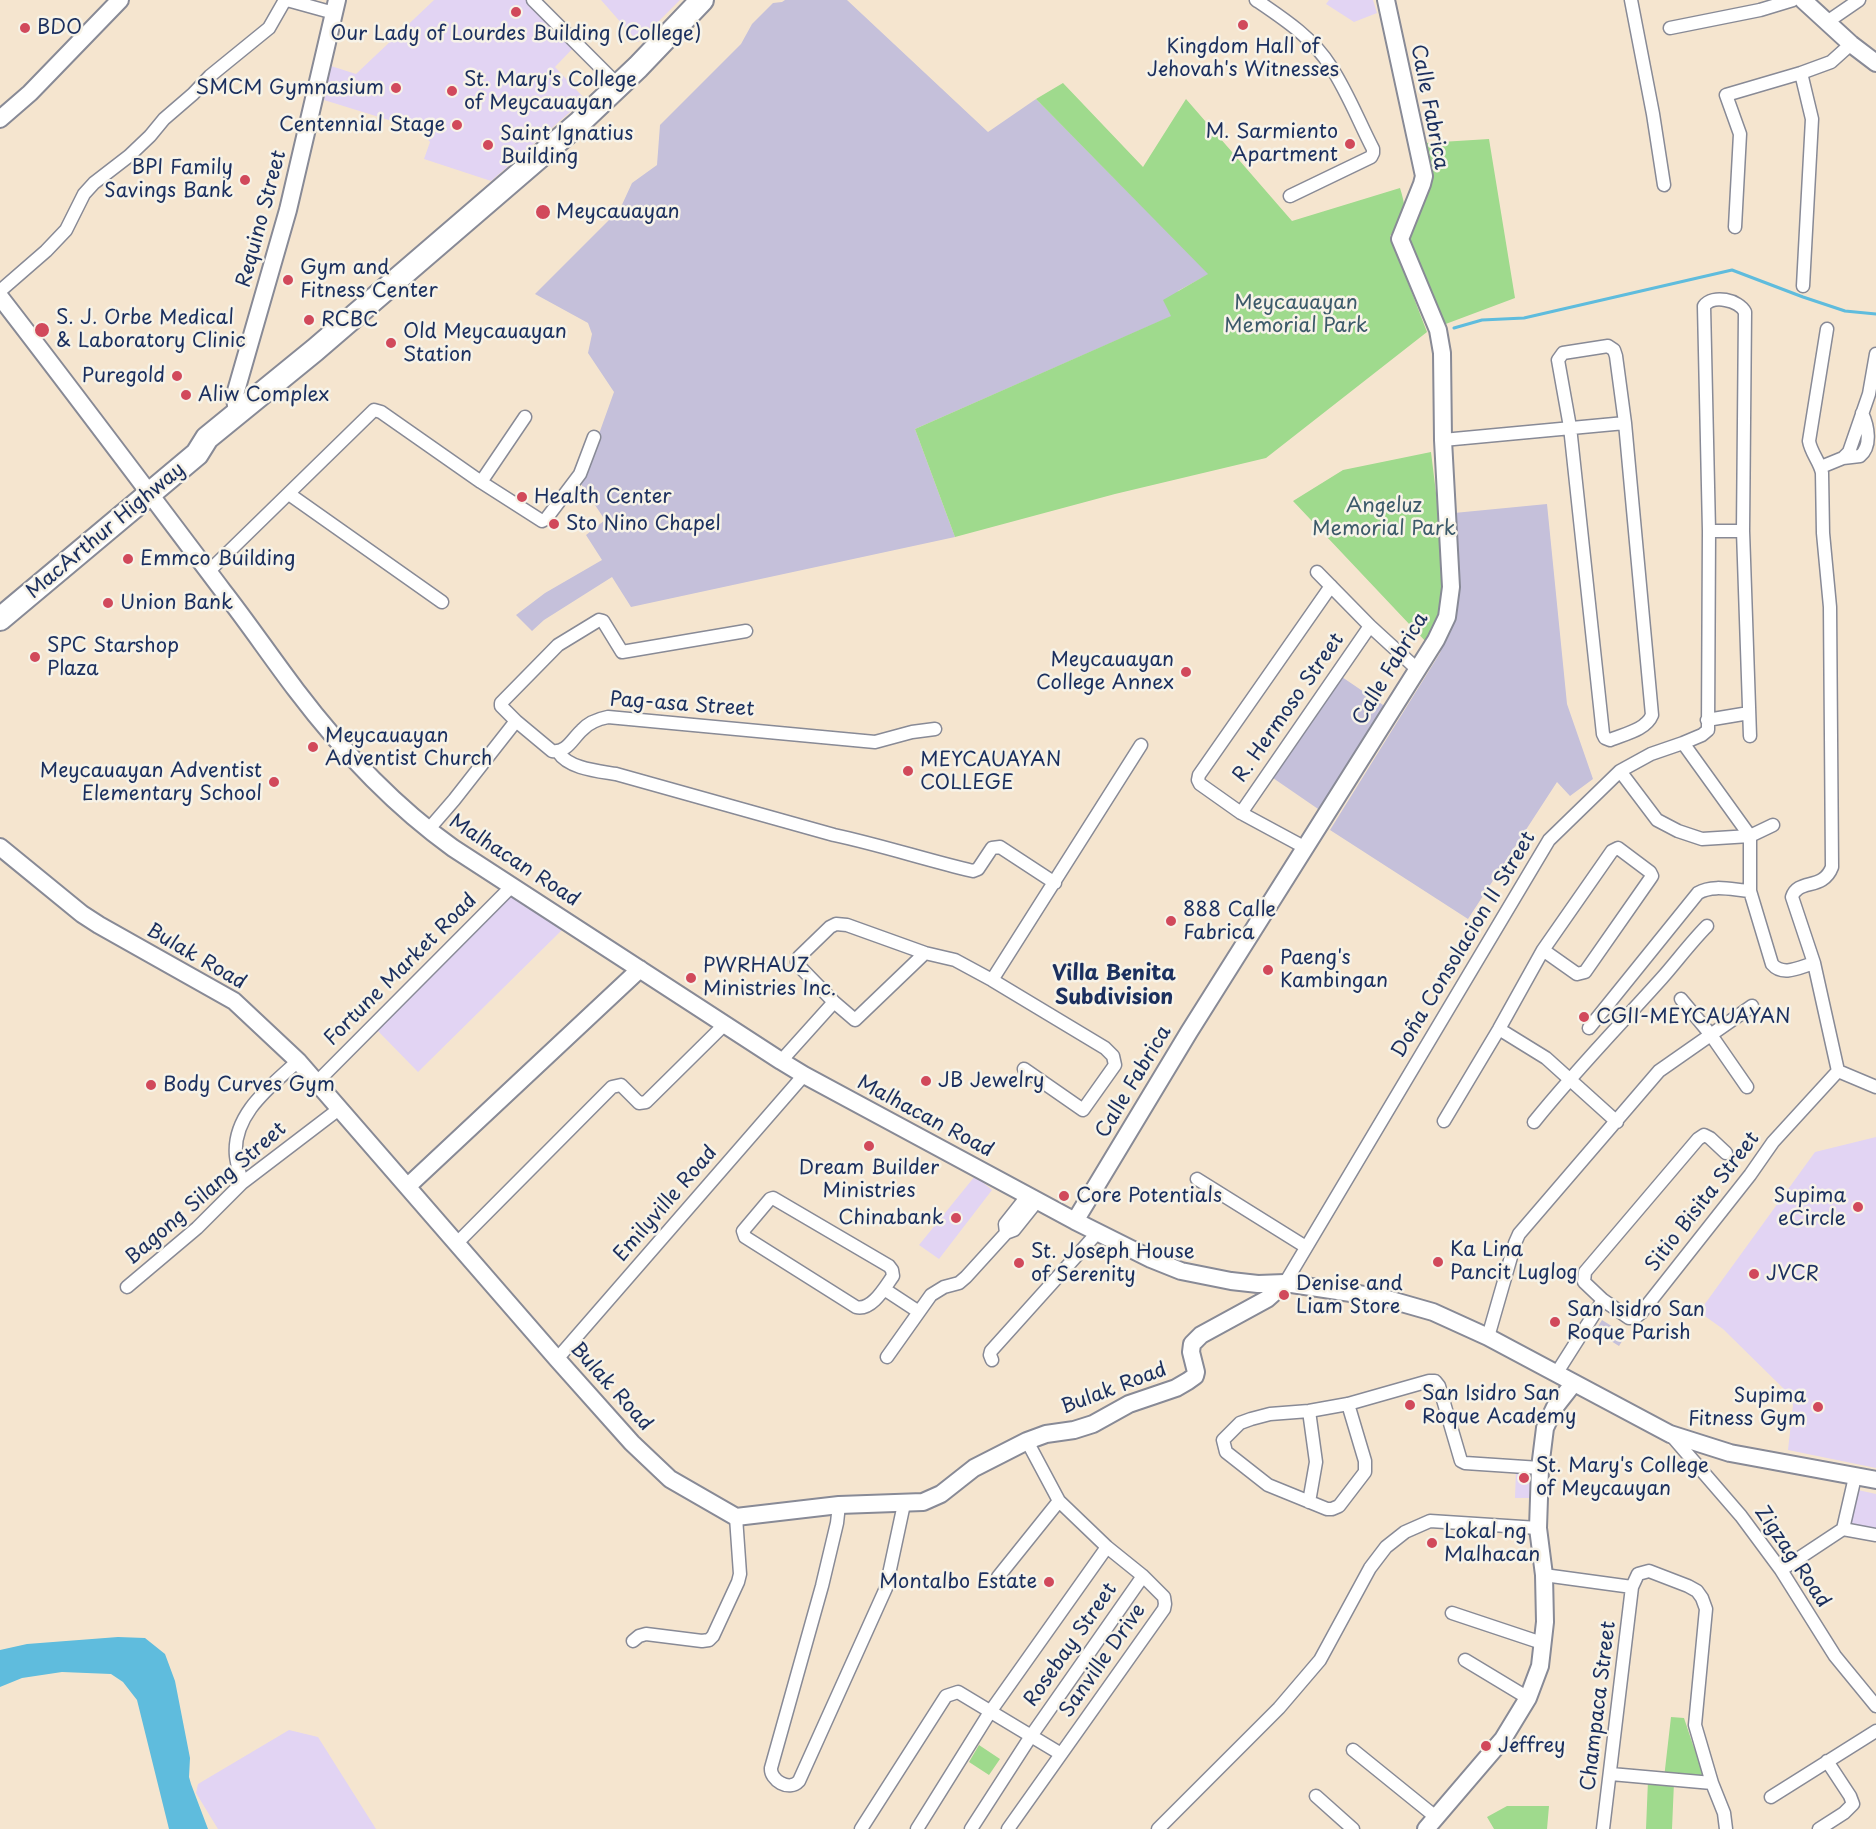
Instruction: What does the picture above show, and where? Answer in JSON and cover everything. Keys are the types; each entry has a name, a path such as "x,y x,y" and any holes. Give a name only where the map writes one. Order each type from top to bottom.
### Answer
{"highway":[{"name":"MacArthur Highway","path":"0,603 146,488 197,454 207,438 315,350 619,86 702,0"},
{"name":"MacArthur Highway","path":"0,620 146,488"}],"street":[{"path":"0,119 30,93 120,0"},
{"path":"0,291 46,251 66,230 84,194 94,183 129,156 210,76 269,28 286,0 336,6"},
{"path":"533,0 619,86"},
{"path":"1256,0 1281,16 1315,46 1331,67 1374,153 1371,157 1290,196"},
{"name":"Calle Fabrica","path":"1075,1221 1189,1032 1445,624 1451,594 1443,440 1442,353 1440,338 1400,239 1424,176 1386,0"},
{"path":"1631,0 1664,185"},
{"path":"1670,28 1760,10 1793,0"},
{"path":"1803,0 1851,44 1876,63"},
{"path":"1827,22 1859,0"},
{"name":"Requino Street","path":"237,413 236,391 288,210 336,6"},
{"path":"1735,227 1740,134 1726,95 1831,62 1851,44"},
{"path":"1801,73 1812,119 1803,286"},
{"name":"Malhacan Road","path":"0,297 146,488 296,691 342,746 428,830 781,1061 1075,1221 1151,1259 1181,1271 1231,1281 1258,1284 1285,1283 1384,1298 1433,1312 1488,1337 1670,1434 1730,1453 1869,1481"},
{"path":"1749,713 1707,720 1710,632 1704,306 1707,301 1714,300 1736,302 1745,312 1743,531 1750,736"},
{"path":"1827,329 1809,441 1821,467 1823,533 1830,607 1832,867 1829,876 1824,880 1799,888 1794,891 1792,897 1814,963 1838,1071 1876,1087"},
{"path":"1608,346 1614,350 1624,423 1652,715 1643,726 1610,740 1603,734 1570,427 1558,360 1563,353 1608,346"},
{"path":"1821,467 1843,458 1849,452 1869,394 1876,354"},
{"path":"208,572 374,410 381,412 481,482 542,521 546,519 580,474 594,437"},
{"path":"481,482 525,417"},
{"path":"1443,440 1624,423"},
{"path":"289,494 442,602"},
{"path":"1709,531 1743,531"},
{"path":"1317,572 1370,626 1417,669"},
{"path":"1304,847 1241,813 1200,784 1198,780 1199,775 1331,586"},
{"path":"746,631 622,652 603,621 599,620 558,645 501,703 501,706 552,751 558,752 566,760 581,767 616,774 834,836 864,841 973,871 978,869 992,848 1000,847 1055,883"},
{"name":"R. Hermoso Street","path":"1241,813 1370,626"},
{"name":"Pag-asa Street","path":"558,752 563,751 594,720 608,717 875,742 912,732 935,729"},
{"name":"Doña Consolacion II Street","path":"1285,1283 1549,840 1620,771 1651,754 1702,735 1708,730 1707,720"},
{"path":"428,830 516,721"},
{"path":"1683,742 1750,836 1750,891 1772,964 1777,970 1785,971 1814,963"},
{"path":"992,980 1141,745"},
{"path":"1620,771 1657,820 1678,831 1702,839 1750,836 1773,825"},
{"name":"Bulak Road","path":"0,847 82,914 234,1001 317,1082 556,1359 632,1443 670,1479 736,1517 838,1505 923,1502 941,1494 974,1468 1027,1442 1046,1434 1074,1430 1093,1424 1129,1404 1176,1388 1188,1381 1195,1376 1196,1372 1191,1352 1192,1344 1201,1335 1268,1299 1285,1283"},
{"path":"1444,1121 1543,950 1614,849 1618,848 1650,872 1652,876 1585,972 1577,974 1543,950"},
{"name":"Fortune Market Road","path":"317,1082 512,886"},
{"path":"1589,1028 1698,893 1713,888 1750,891"},
{"path":"925,953 857,1020 854,1020 834,1002 799,966 798,962 799,957 830,927 837,924 847,925 925,953 955,960 1105,1048 1113,1056 1115,1065 1083,1110 1024,1069"},
{"path":"1534,1122 1569,1078 1707,926"},
{"path":"408,1186 640,969"},
{"path":"1681,999 1711,1035 1747,1087"},
{"path":"781,1061 834,1002"},
{"path":"1488,1337 1515,1243 1520,1234 1659,1071 1752,1006"},
{"path":"457,1243 612,1087 621,1085 639,1103 646,1102 724,1024"},
{"path":"1499,1029 1546,1058 1617,1122"},
{"path":"242,1184 236,1156 236,1142 240,1128 252,1104 298,1061"},
{"name":"Sitio Bisita Street","path":"1603,1300 1629,1318 1641,1313 1750,1175 1773,1142 1838,1071"},
{"name":"Emilyville Road","path":"556,1359 804,1075"},
{"name":"Bagong Silang Street","path":"128,1287 197,1228 242,1184 339,1108"},
{"path":"1556,1374 1603,1300 1584,1282 1585,1272 1698,1139 1704,1135 1710,1138 1726,1153"},
{"path":"1197,1179 1305,1247"},
{"path":"770,1198 776,1199 889,1266 893,1276 884,1289 867,1307 856,1307 745,1237 743,1231 770,1198"},
{"path":"886,1358 931,1295 944,1287 959,1283 971,1272 1006,1233 1014,1230 1033,1198"},
{"path":"992,1360 991,1352 1098,1232"},
{"path":"884,1289 919,1312"},
{"path":"1348,1404 1365,1461 1365,1472 1339,1506 1332,1509 1268,1485 1226,1452 1223,1440 1240,1423 1251,1419 1269,1414 1309,1411 1348,1404 1435,1381 1439,1386 1461,1461 1540,1468"},
{"path":"1353,1750 1432,1823 1503,1739 1528,1698 1540,1666 1545,1622 1544,1575 1539,1528 1540,1468 1545,1428 1555,1407 1573,1384"},
{"path":"1309,1411 1316,1462 1309,1502"},
{"name":"Zigzag Road","path":"1670,1434 1741,1516 1781,1570 1835,1656 1876,1706"},
{"name":"Sanville Drive","path":"1008,1829 1166,1604 1164,1598 1143,1576 1107,1547 1059,1501 1027,1442"},
{"path":"1781,1570 1843,1529 1869,1481"},
{"path":"998,1576 1059,1501"},
{"path":"838,1505 837,1523 822,1586 771,1768 770,1774 775,1780 790,1786 799,1781 886,1588 904,1504"},
{"path":"633,1641 646,1634 702,1641 709,1640 713,1636 740,1574 736,1517"},
{"path":"1158,1829 1279,1708 1320,1660 1370,1568 1395,1539 1430,1521 1539,1528"},
{"path":"1843,1529 1876,1535"},
{"path":"917,1829 990,1712 1107,1547"},
{"path":"1544,1575 1632,1587 1638,1574 1649,1570 1688,1586 1702,1598 1706,1609 1695,1725 1712,1783 1724,1813 1726,1829"},
{"name":"Rosebay Street","path":"971,1829 1031,1736 1143,1576"},
{"name":"Champaca Street","path":"1603,1829 1632,1587"},
{"path":"1452,1613 1542,1643"},
{"path":"1465,1660 1528,1698"},
{"path":"861,1829 946,1696 951,1693 958,1692 1061,1754"},
{"path":"1771,1797 1876,1731"},
{"path":"1819,1829 1844,1813 1852,1804 1850,1796 1827,1761"},
{"path":"1611,1774 1712,1783"},
{"path":"1316,1796 1353,1829"}],"shaded area":[{"name":"St. Mary's College of Meycauayan","path":"434,0 528,0 575,46 555,67 585,99 491,181 424,159 430,142 414,124 408,126 324,100 331,66 356,74"},
{"path":"601,0 680,0 638,42"},
{"path":"785,0 847,0 988,132 1036,99 1209,274 1178,291 1172,316 915,429 955,537 631,607 612,577 544,620 532,631 516,615 545,593 602,560 586,535 605,520 581,484 614,392 588,353 592,334 588,323 535,294 620,209 632,183 657,165 660,125 741,44 752,24 773,3"},
{"path":"1329,0 1373,0 1377,13 1354,22 1326,4"},
{"path":"1547,504 1567,704 1593,779 1570,796 1557,782 1468,919 1330,830 1440,653 1457,600 1454,513"},
{"path":"1342,677 1386,707 1321,811 1273,778"},
{"path":"512,894 564,928 418,1072 377,1030"},
{"path":"1876,1137 1876,1468 1788,1450 1793,1405 1786,1391 1723,1329 1699,1312 1815,1152"},
{"name":"Chinabank","path":"975,1176 992,1190 939,1259 919,1245"},
{"path":"1602,1320 1626,1335 1619,1346 1595,1331"},
{"name":"St. Mary's College of Meycauyan","path":"1516,1470 1532,1471 1530,1498 1515,1498"},
{"path":"1858,1490 1876,1494 1876,1530 1851,1525"},
{"path":"289,1730 318,1737 376,1829 218,1829 196,1793 198,1784"}],"green space":[{"name":"Meycauayan Memorial Park","path":"1063,83 1143,167 1186,99 1292,221 1400,188 1404,214 1390,236 1427,332 1266,458 1115,494 955,537 915,429 1171,316 1163,300 1208,274 1036,99"},
{"path":"1489,139 1515,298 1443,325 1406,236 1425,143"},
{"name":"Angeluz Memorial Park","path":"1431,452 1446,575 1442,617 1428,644 1293,501 1343,470"},
{"path":"1671,1717 1684,1718 1707,1778 1664,1778"},
{"path":"979,1745 1000,1759 989,1775 969,1762"},
{"path":"1648,1780 1674,1782 1672,1829 1646,1829"},
{"path":"1507,1806 1549,1806 1547,1829 1494,1829 1487,1817"}],"water":[{"path":"118,1637 145,1638 165,1654 175,1681 190,1758 189,1777 208,1829 169,1829 137,1700 123,1682 111,1674 62,1672 22,1678 0,1687 0,1650 27,1644"}],"waterway":[{"path":"1454,328 1482,320 1524,318 1732,270 1845,311 1876,314"}],"place":[{"name":"Our Lady of Lourdes Building (College)","path":"516,12"},
{"name":"Kingdom Hall of Jehovah's Witnesses","path":"1243,25"},
{"name":"BDO","path":"25,28"},
{"name":"SMCM Gymnasium","path":"396,88"},
{"name":"St. Mary's College of Meycauayan","path":"452,91"},
{"name":"Centennial Stage","path":"457,125"},
{"name":"M. Sarmiento Apartment","path":"1350,144"},
{"name":"Saint Ignatius Building","path":"488,145"},
{"name":"BPI Family Savings Bank","path":"245,180"},
{"name":"Meycauayan","path":"543,212"},
{"name":"Gym and Fitness Center","path":"288,280"},
{"name":"RCBC","path":"309,320"},
{"name":"S. J. Orbe Medical & Laboratory Clinic","path":"42,330"},
{"name":"Old Meycauayan Station","path":"391,343"},
{"name":"Puregold","path":"177,376"},
{"name":"Aliw Complex","path":"186,395"},
{"name":"Health Center","path":"522,497"},
{"name":"Sto Nino Chapel","path":"554,524"},
{"name":"Emmco Building","path":"128,559"},
{"name":"Union Bank","path":"108,603"},
{"name":"SPC Starshop Plaza","path":"35,657"},
{"name":"Meycauayan College Annex","path":"1186,672"},
{"name":"Meycauayan Adventist Church","path":"313,747"},
{"name":"MEYCAUAYAN COLLEGE","path":"908,771"},
{"name":"Meycauayan Adventist Elementary School","path":"274,782"},
{"name":"888 Calle Fabrica","path":"1171,921"},
{"name":"Paeng's Kambingan","path":"1268,970"},
{"name":"PWRHAUZ Ministries Inc.","path":"691,978"},
{"name":"CGII-MEYCAUAYAN","path":"1584,1017"},
{"name":"JB Jewelry","path":"926,1081"},
{"name":"Body Curves Gym","path":"151,1085"},
{"name":"Dream Builder Ministries","path":"869,1146"},
{"name":"Core Potentials","path":"1064,1196"},
{"name":"Supima eCircle","path":"1858,1207"},
{"name":"Chinabank","path":"956,1218"},
{"name":"Ka Lina Pancit Luglog","path":"1438,1262"},
{"name":"St. Joseph House of Serenity","path":"1019,1263"},
{"name":"JVCR","path":"1754,1274"},
{"name":"Denise and Liam Store","path":"1284,1295"},
{"name":"San Isidro San Roque Parish","path":"1555,1322"},
{"name":"San Isidro San Roque Academy","path":"1410,1405"},
{"name":"Supima Fitness Gym","path":"1818,1407"},
{"name":"St. Mary's College of Meycauyan","path":"1524,1478"},
{"name":"Lokal ng Malhacan","path":"1432,1543"},
{"name":"Montalbo Estate","path":"1049,1582"},
{"name":"Jeffrey","path":"1486,1746"}],"district":[{"name":"Villa Benita Subdivision","path":"1114,986"}]}
